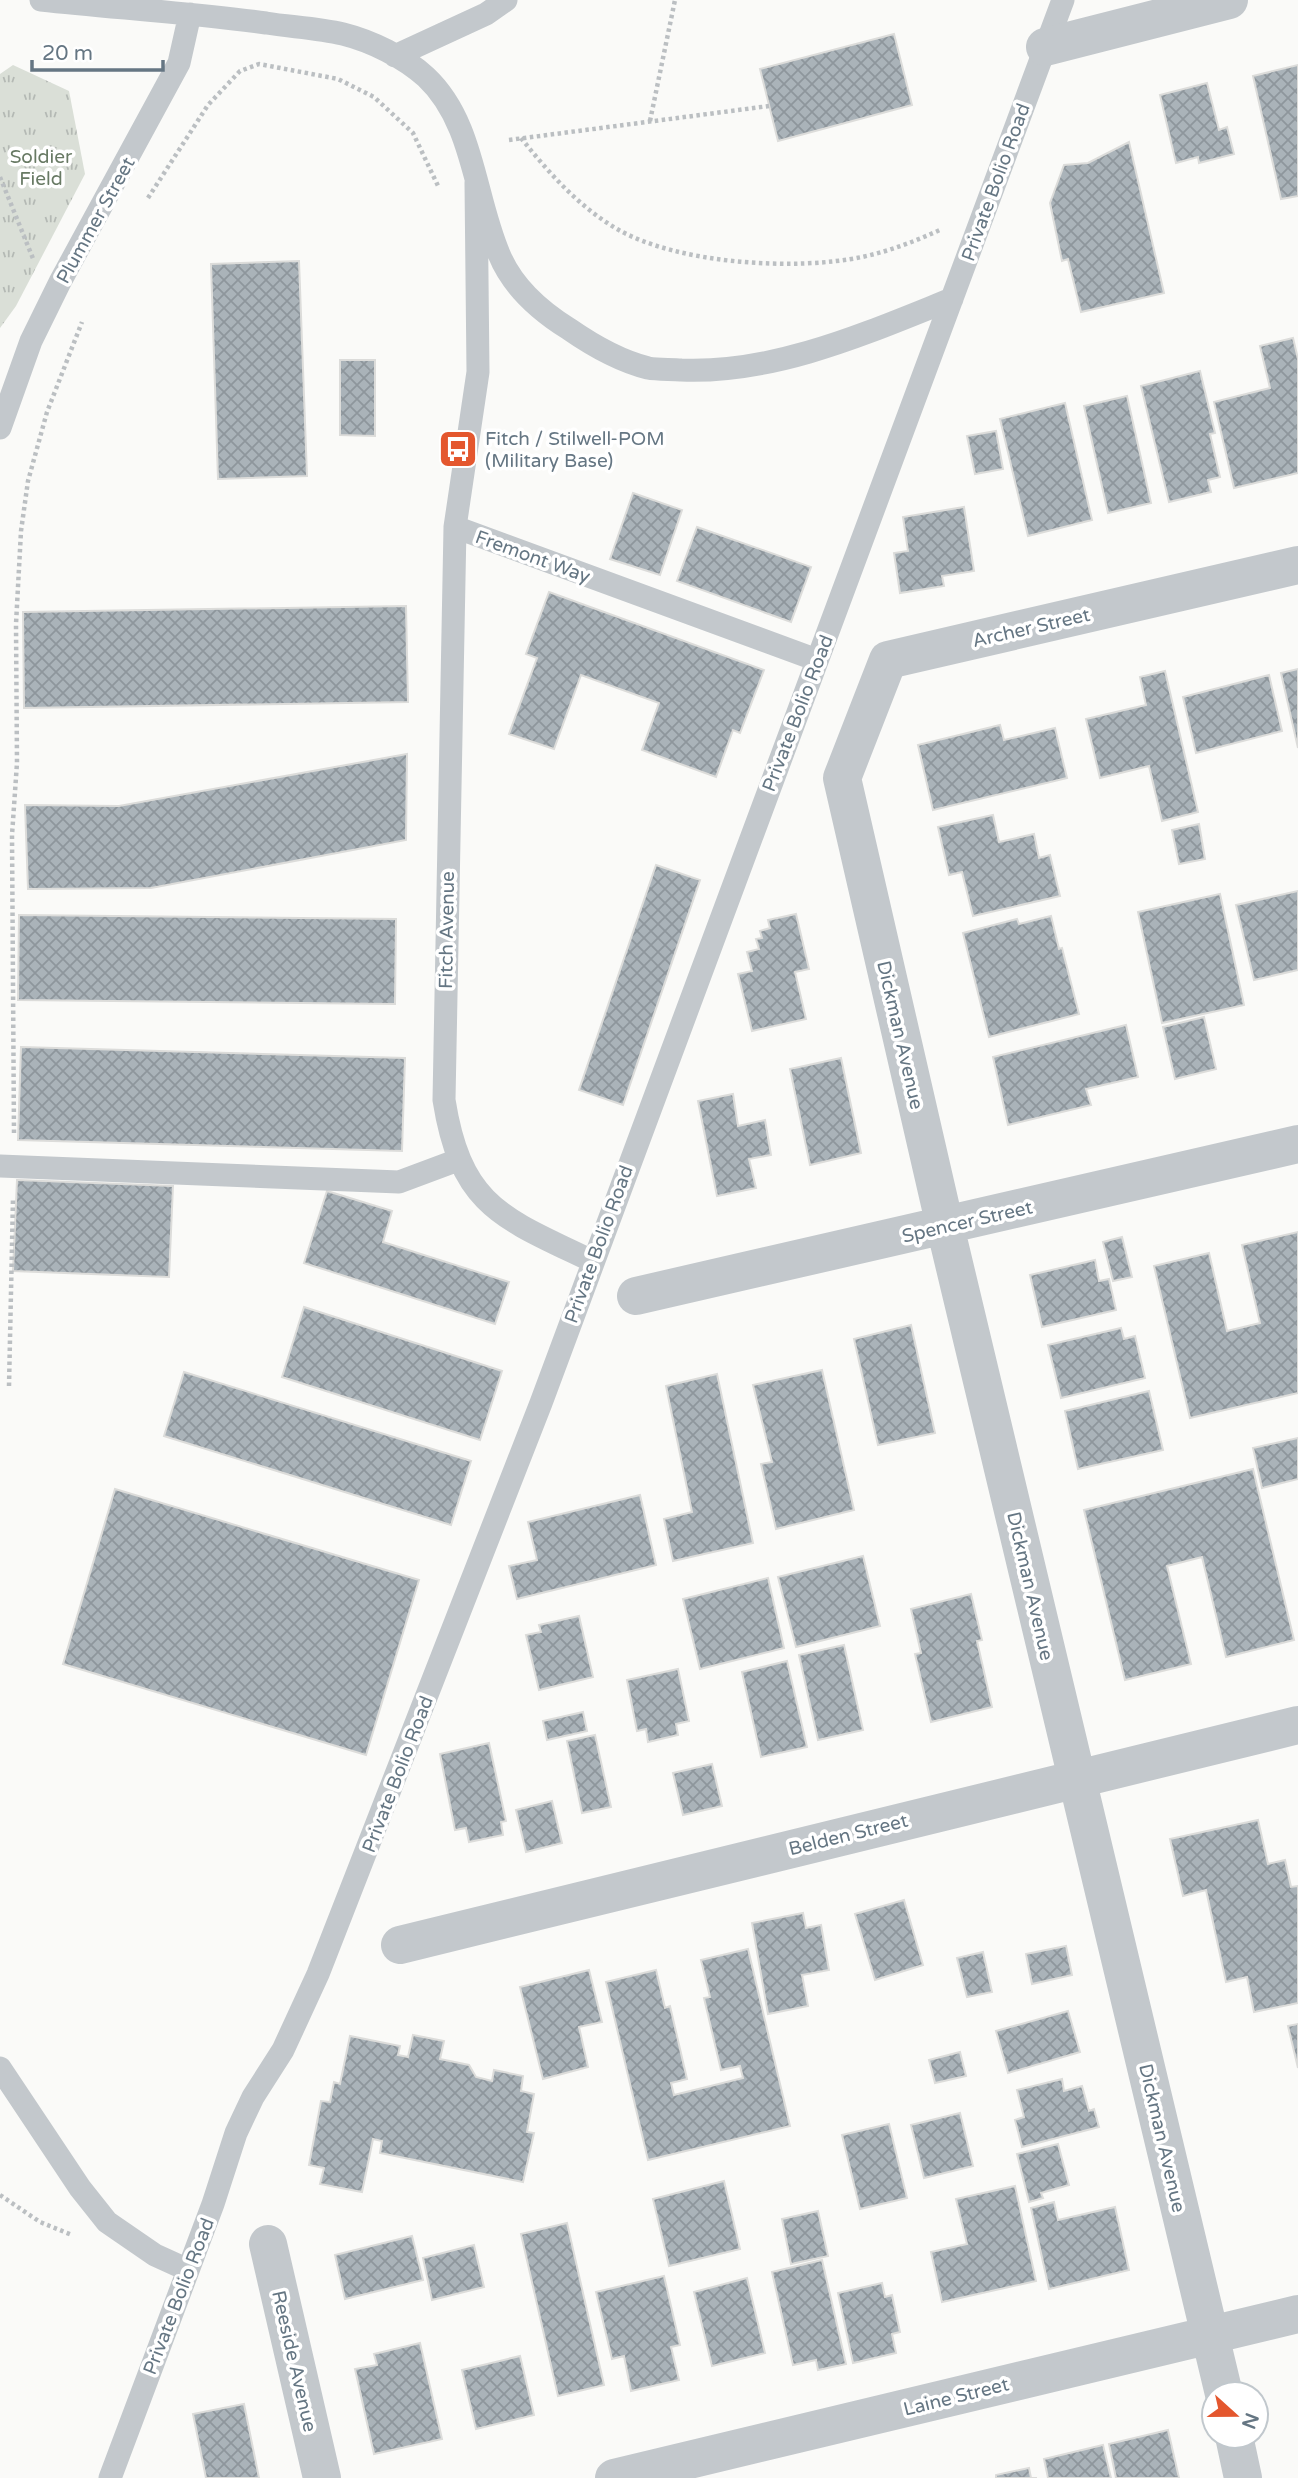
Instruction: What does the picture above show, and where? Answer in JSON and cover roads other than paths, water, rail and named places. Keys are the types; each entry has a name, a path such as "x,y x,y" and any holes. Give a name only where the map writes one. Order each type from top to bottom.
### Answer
{"street":[{"path":"1045,47 1229,0"},
{"name":"Archer Street","path":"842,778 888,660 1298,565"},
{"name":"Dickman Avenue","path":"842,778 945,1226 1221,2380"},
{"name":"Spencer Street","path":"636,1296 1298,1144"},
{"name":"Belden Street","path":"400,1945 1298,1725"},
{"name":"Reeside Avenue","path":"268,2244 322,2478"},
{"name":"Laine Street","path":"614,2478 1298,2314"},
{"path":"1237,2450 1243,2478"}],"lane":[{"path":"41,0 190,14 342,34 395,56 425,77 443,98 461,128 489,232 505,269 528,297 553,319 592,345 649,368 698,370 749,365 801,354 867,333 952,299"},
{"path":"395,56 486,15 506,0"},
{"name":"Private Bolio Road","path":"110,2478 236,2133 253,2097 289,2037 318,1974 541,1403 1063,0"},
{"name":"Plummer Street","path":"0,428 31,341 60,282 179,63 190,14"},
{"name":"Fremont Way","path":"475,184 478,372 456,527 817,660"},
{"name":"Fitch Avenue","path":"456,527 444,1100 458,1160 488,1203 507,1220 592,1261"},
{"path":"7,1167 400,1182 458,1160"},
{"path":"0,2068 80,2188 107,2222 155,2255 188,2270"}],"place":[{"name":"Fitch / Stilwell-POM (Military Base)","path":"458,449"}],"park label":[{"name":"Soldier Field","path":"41,167"}]}
